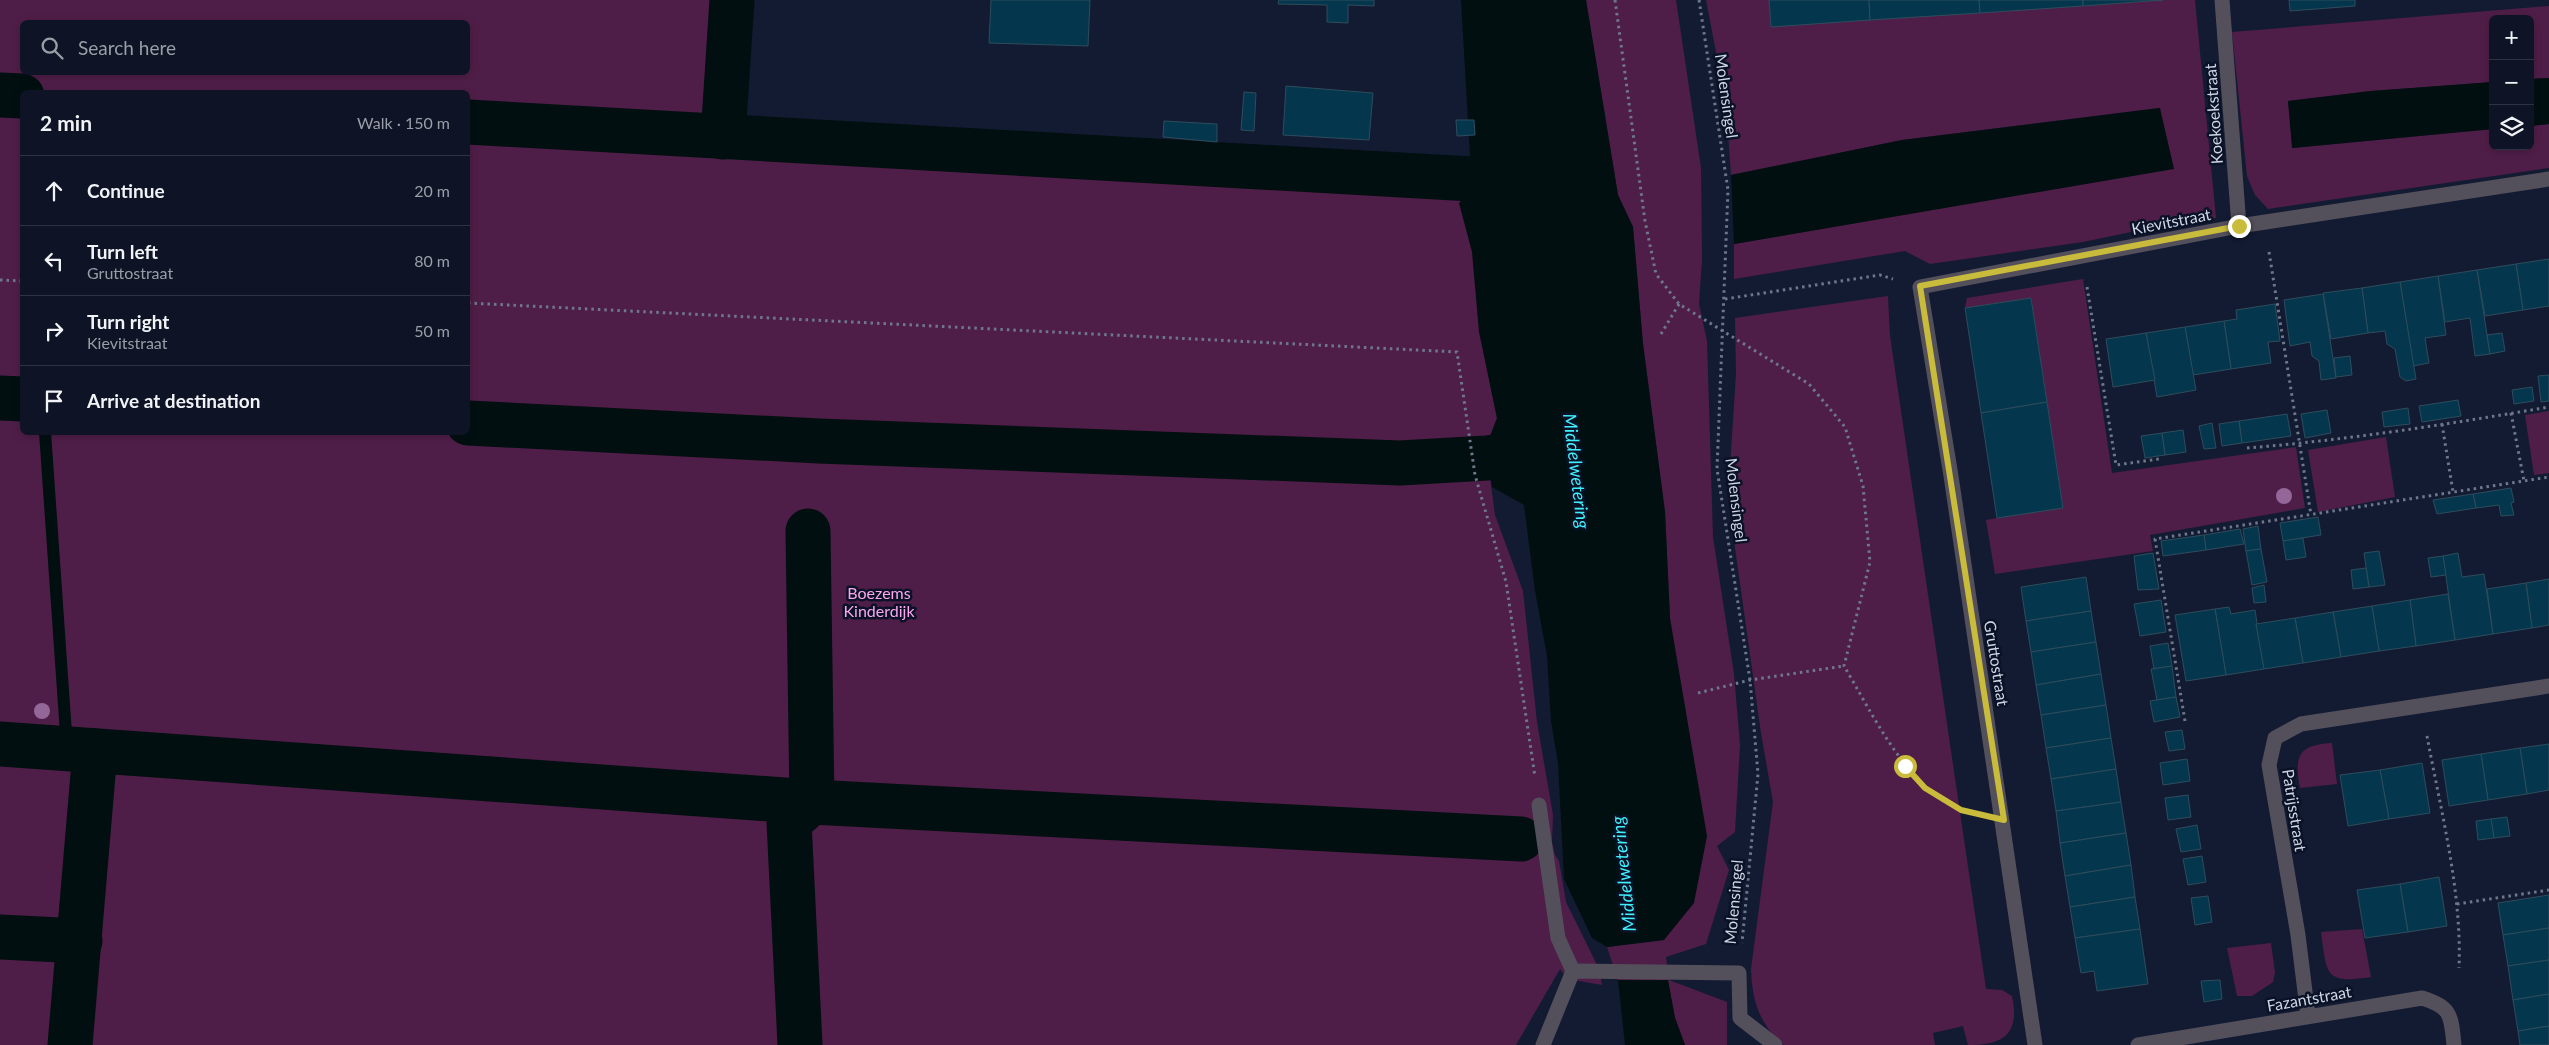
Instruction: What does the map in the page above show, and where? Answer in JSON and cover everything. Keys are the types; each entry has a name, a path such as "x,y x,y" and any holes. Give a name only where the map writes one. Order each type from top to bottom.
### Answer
{"street":[{"name":"Koekoekstraat","path":"2222,0 2239,226"},
{"name":"Kievitstraat","path":"1920,286 2239,226 2549,179"},
{"name":"Gruttostraat","path":"1920,286 2004,820 2035,1045"},
{"name":"Patrijsstraat","path":"2308,1016 2298,935 2269,765 2276,738 2301,724 2549,686"},
{"path":"1539,805 1558,938 1573,971 1543,1045"},
{"path":"1573,971 1739,973 1740,1018 1775,1045"},
{"name":"Fazantstraat","path":"2138,1045 2422,998 2440,1004 2451,1019 2454,1045"}],"path":[{"path":"1615,0 1645,221 1651,258 1656,274 1679,304 1809,384 1845,427 1863,486 1870,562 1844,666 1905,766 1925,788 1961,810 2004,820"},
{"name":"Molensingel","path":"1699,0 1728,190 1717,469 1750,680 1758,774 1739,973"},
{"path":"2268,244 2302,443 2311,515"},
{"path":"1725,300 1880,276 1920,286"},
{"path":"0,280 20,281"},
{"path":"2086,281 2116,465 2159,459"},
{"path":"470,303 1457,352 1475,475 1506,582 1539,805"},
{"path":"1661,334 1679,304"},
{"path":"2246,448 2302,443 2549,407"},
{"path":"2511,413 2524,481"},
{"path":"2442,424 2452,492"},
{"path":"2185,721 2155,539 2549,477"},
{"path":"1698,694 1750,680 1844,666"},
{"path":"2426,730 2457,904 2460,942 2459,968"},
{"path":"2457,904 2549,890"}],"green space":[{"name":"Boezems Kinderdijk","path":"0,0 728,0 715,146 1472,191 1482,343 1497,418 1486,447 1495,515 1523,591 1537,722 1553,815 1552,842 1555,855 1559,861 1566,902 1599,969 1602,985 1568,979 1560,969 1516,1045 0,1045"},
{"path":"1586,0 1676,0 1701,168 1702,260 1699,304 1707,341 1713,537 1734,674 1740,745 1735,832 1717,846 1729,870 1706,944 1666,957 1669,980 1727,1002 1727,1045 1685,1045 1675,1018 1668,981 1618,980 1607,947 1664,940 1670,618 1665,512 1643,344 1633,227 1618,195"},
{"path":"1706,0 2195,0 2216,218 2160,226 2083,242 1930,264 1905,251 1734,279 1734,244 2173,168 2159,108 1902,140 1731,175 1726,104"},
{"path":"2549,6 2549,78 2534,79 2534,15 2489,15 2489,82 2371,91 2288,101 2293,148 2489,129 2489,150 2534,150 2534,126 2549,124 2549,168 2268,209 2255,195 2247,176 2232,32"},
{"path":"2083,279 2112,473 2296,447 2305,508 2150,535 2153,551 1995,574 1986,520 2063,506 2031,298 1965,308 1967,298"},
{"path":"1888,296 1890,336 1986,989 2002,990 2012,996 2014,1020 2006,1035 2000,1040 1991,1043 1968,1045 1963,1026 1933,1033 1935,1045 1784,1045 1768,1029 1758,1011 1753,991 1751,969 1773,802 1761,733 1728,498 1736,374 1735,318"},
{"path":"2549,411 2549,473 2534,475 2525,415"},
{"path":"2386,437 2395,497 2318,512 2308,450"},
{"path":"2332,743 2337,784 2300,788 2298,768 2301,754 2312,746"},
{"path":"2362,929 2371,977 2344,979 2336,977 2327,967 2321,932"},
{"path":"2271,943 2275,973 2273,982 2252,996 2237,996 2227,948"}],"water":[{"name":"Middelwetering","path":"1461,0 1586,0 1618,195 1633,227 1643,344 1665,512 1670,618 1707,836 1694,903 1664,940 1607,947 1592,938 1564,879 1558,763 1551,721 1547,656 1535,591 1524,505 1492,487 1486,447 1497,418 1479,332 1472,252 1459,203 1472,191"},
{"path":"2549,78 2549,124 2534,126 2534,79"},
{"path":"2489,82 2489,129 2292,148 2288,101 2371,91"},
{"path":"2160,108 2174,169 1734,244 1731,175 1902,140"},
{"path":"1618,980 1668,980 1675,1018 1685,1045 1625,1045"}],"building":[{"path":"991,0 1090,0 1088,46 989,43"},
{"path":"1279,0 1374,0 1374,6 1348,5 1348,23 1327,22 1327,5 1278,4"},
{"path":"1769,0 1869,0 1870,20 1771,27"},
{"path":"1869,0 1979,0 1980,13 1870,20"},
{"path":"1979,0 2083,0 2083,6 1980,13"},
{"path":"2083,0 2163,0 2083,6"},
{"path":"2289,0 2355,0 2355,6 2290,11"},
{"path":"1286,86 1373,93 1369,140 1283,135"},
{"path":"1244,92 1256,93 1254,131 1241,130"},
{"path":"1456,120 1474,120 1475,135 1457,136"},
{"path":"1164,121 1217,124 1217,142 1163,137"},
{"path":"2549,259 2549,306 2523,310 2516,264"},
{"path":"2516,264 2523,310 2485,316 2477,270"},
{"path":"2477,270 2490,354 2475,356 2470,318 2445,322 2438,276"},
{"path":"2438,276 2446,335 2425,338 2429,363 2413,366 2400,282"},
{"path":"2400,282 2416,379 2406,381 2400,377 2395,349 2387,344 2385,331 2368,333 2362,288"},
{"path":"2362,288 2368,333 2331,339 2323,293"},
{"path":"2323,294 2336,378 2321,380 2319,361 2312,356 2310,342 2290,346 2284,300"},
{"path":"2031,298 2047,402 1981,413 1965,308"},
{"path":"2275,304 2280,341 2268,342 2271,363 2231,369 2224,321 2237,319 2236,310"},
{"path":"2224,321 2231,369 2193,375 2185,327"},
{"path":"2185,327 2196,390 2157,397 2146,333"},
{"path":"2146,333 2155,380 2113,387 2106,339"},
{"path":"2502,333 2505,351 2490,354 2487,335"},
{"path":"2350,356 2352,375 2336,377 2334,358"},
{"path":"2549,375 2549,401 2541,402 2538,376"},
{"path":"2532,387 2534,401 2514,404 2512,390"},
{"path":"2458,400 2461,416 2422,422 2419,406"},
{"path":"2047,402 2063,508 1997,518 1981,413"},
{"path":"2408,408 2410,424 2384,427 2382,412"},
{"path":"2327,410 2331,433 2305,438 2301,414"},
{"path":"2287,414 2291,436 2242,443 2239,421"},
{"path":"2239,421 2242,443 2222,446 2219,424"},
{"path":"2212,423 2216,448 2204,449 2199,426"},
{"path":"2183,430 2186,452 2165,455 2162,433"},
{"path":"2162,433 2165,455 2145,458 2141,436"},
{"path":"2511,488 2514,502 2511,503 2514,515 2501,516 2499,505 2476,508 2473,494"},
{"path":"2473,494 2476,508 2437,514 2433,500"},
{"path":"2318,517 2321,535 2283,541 2280,523"},
{"path":"2258,526 2261,549 2246,551 2243,529"},
{"path":"2240,529 2244,544 2206,550 2204,535"},
{"path":"2204,535 2206,550 2163,556 2161,541"},
{"path":"2303,538 2306,557 2286,560 2283,541"},
{"path":"2261,549 2267,582 2252,585 2246,551"},
{"path":"2379,551 2385,585 2369,587 2364,553"},
{"path":"2153,553 2159,589 2138,590 2134,556"},
{"path":"2458,553 2462,577 2484,574 2493,634 2455,640 2443,556"},
{"path":"2443,556 2446,575 2431,577 2428,558"},
{"path":"2366,568 2369,587 2353,589 2351,570"},
{"path":"2086,577 2091,611 2026,621 2021,587"},
{"path":"2549,579 2549,625 2532,628 2526,583"},
{"path":"2526,583 2532,628 2493,634 2487,589"},
{"path":"2264,585 2266,602 2254,603 2252,588"},
{"path":"2448,594 2455,640 2416,646 2410,600"},
{"path":"2161,600 2166,632 2140,636 2134,604"},
{"path":"2410,600 2416,646 2379,651 2372,606"},
{"path":"2372,606 2379,651 2341,657 2333,612"},
{"path":"2229,607 2231,614 2255,610 2264,669 2226,675 2215,609"},
{"path":"2215,609 2226,675 2186,681 2175,615"},
{"path":"2091,611 2096,642 2031,652 2026,621"},
{"path":"2333,612 2341,657 2303,663 2295,618"},
{"path":"2295,618 2303,663 2264,669 2256,624"},
{"path":"2096,642 2101,674 2036,685 2031,652"},
{"path":"2168,643 2172,666 2154,669 2150,646"},
{"path":"2172,666 2176,697 2157,700 2151,669"},
{"path":"2101,674 2106,705 2041,715 2036,685"},
{"path":"2176,697 2180,717 2154,722 2150,701"},
{"path":"2106,705 2111,738 2046,748 2041,715"},
{"path":"2182,730 2185,749 2169,751 2165,732"},
{"path":"2111,738 2116,769 2051,779 2046,748"},
{"path":"2549,744 2549,790 2527,794 2520,748"},
{"path":"2520,748 2527,794 2488,800 2481,754"},
{"path":"2481,754 2488,800 2449,806 2442,760"},
{"path":"2187,759 2190,781 2163,785 2160,763"},
{"path":"2422,763 2430,813 2389,819 2380,770"},
{"path":"2116,769 2121,802 2056,811 2051,779"},
{"path":"2380,770 2389,819 2348,826 2340,775"},
{"path":"2188,795 2191,817 2168,820 2165,798"},
{"path":"2121,802 2126,833 2060,843 2056,811"},
{"path":"2507,817 2510,836 2494,838 2491,819"},
{"path":"2491,819 2494,838 2478,840 2476,821"},
{"path":"2197,825 2201,849 2181,852 2176,829"},
{"path":"2126,833 2131,865 2065,876 2060,843"},
{"path":"2202,856 2206,882 2188,885 2183,859"},
{"path":"2131,865 2135,897 2070,907 2065,876"},
{"path":"2439,877 2447,926 2408,932 2400,884"},
{"path":"2400,884 2408,932 2365,938 2357,890"},
{"path":"2549,895 2549,928 2503,935 2498,903"},
{"path":"2208,896 2212,922 2195,925 2191,898"},
{"path":"2135,897 2140,929 2075,938 2070,907"},
{"path":"2549,928 2549,960 2508,966 2503,935"},
{"path":"2140,929 2148,984 2097,991 2094,971 2081,973 2075,938"},
{"path":"2549,960 2549,994 2513,1000 2508,966"},
{"path":"2220,980 2222,999 2204,1002 2201,981"},
{"path":"2549,994 2549,1026 2518,1031 2513,1000"},
{"path":"2549,1026 2549,1045 2520,1045 2518,1031"}],"waterway":[{"path":"723,137 732,0"},
{"path":"0,95 20,96"},
{"path":"470,122 1489,180 1534,174"},
{"path":"0,398 20,399"},
{"path":"470,423 819,441 1400,463 1487,458 1549,449"},
{"path":"45,435 67,748"},
{"path":"800,1045 789,822 812,802 808,531"},
{"path":"0,744 812,802 1521,839"},
{"path":"70,1045 95,751"},
{"path":"0,937 80,941"}],"route":[{"path":"1905,766 1925,788 1961,810 2004,820 1920,286 2239,226"}]}
